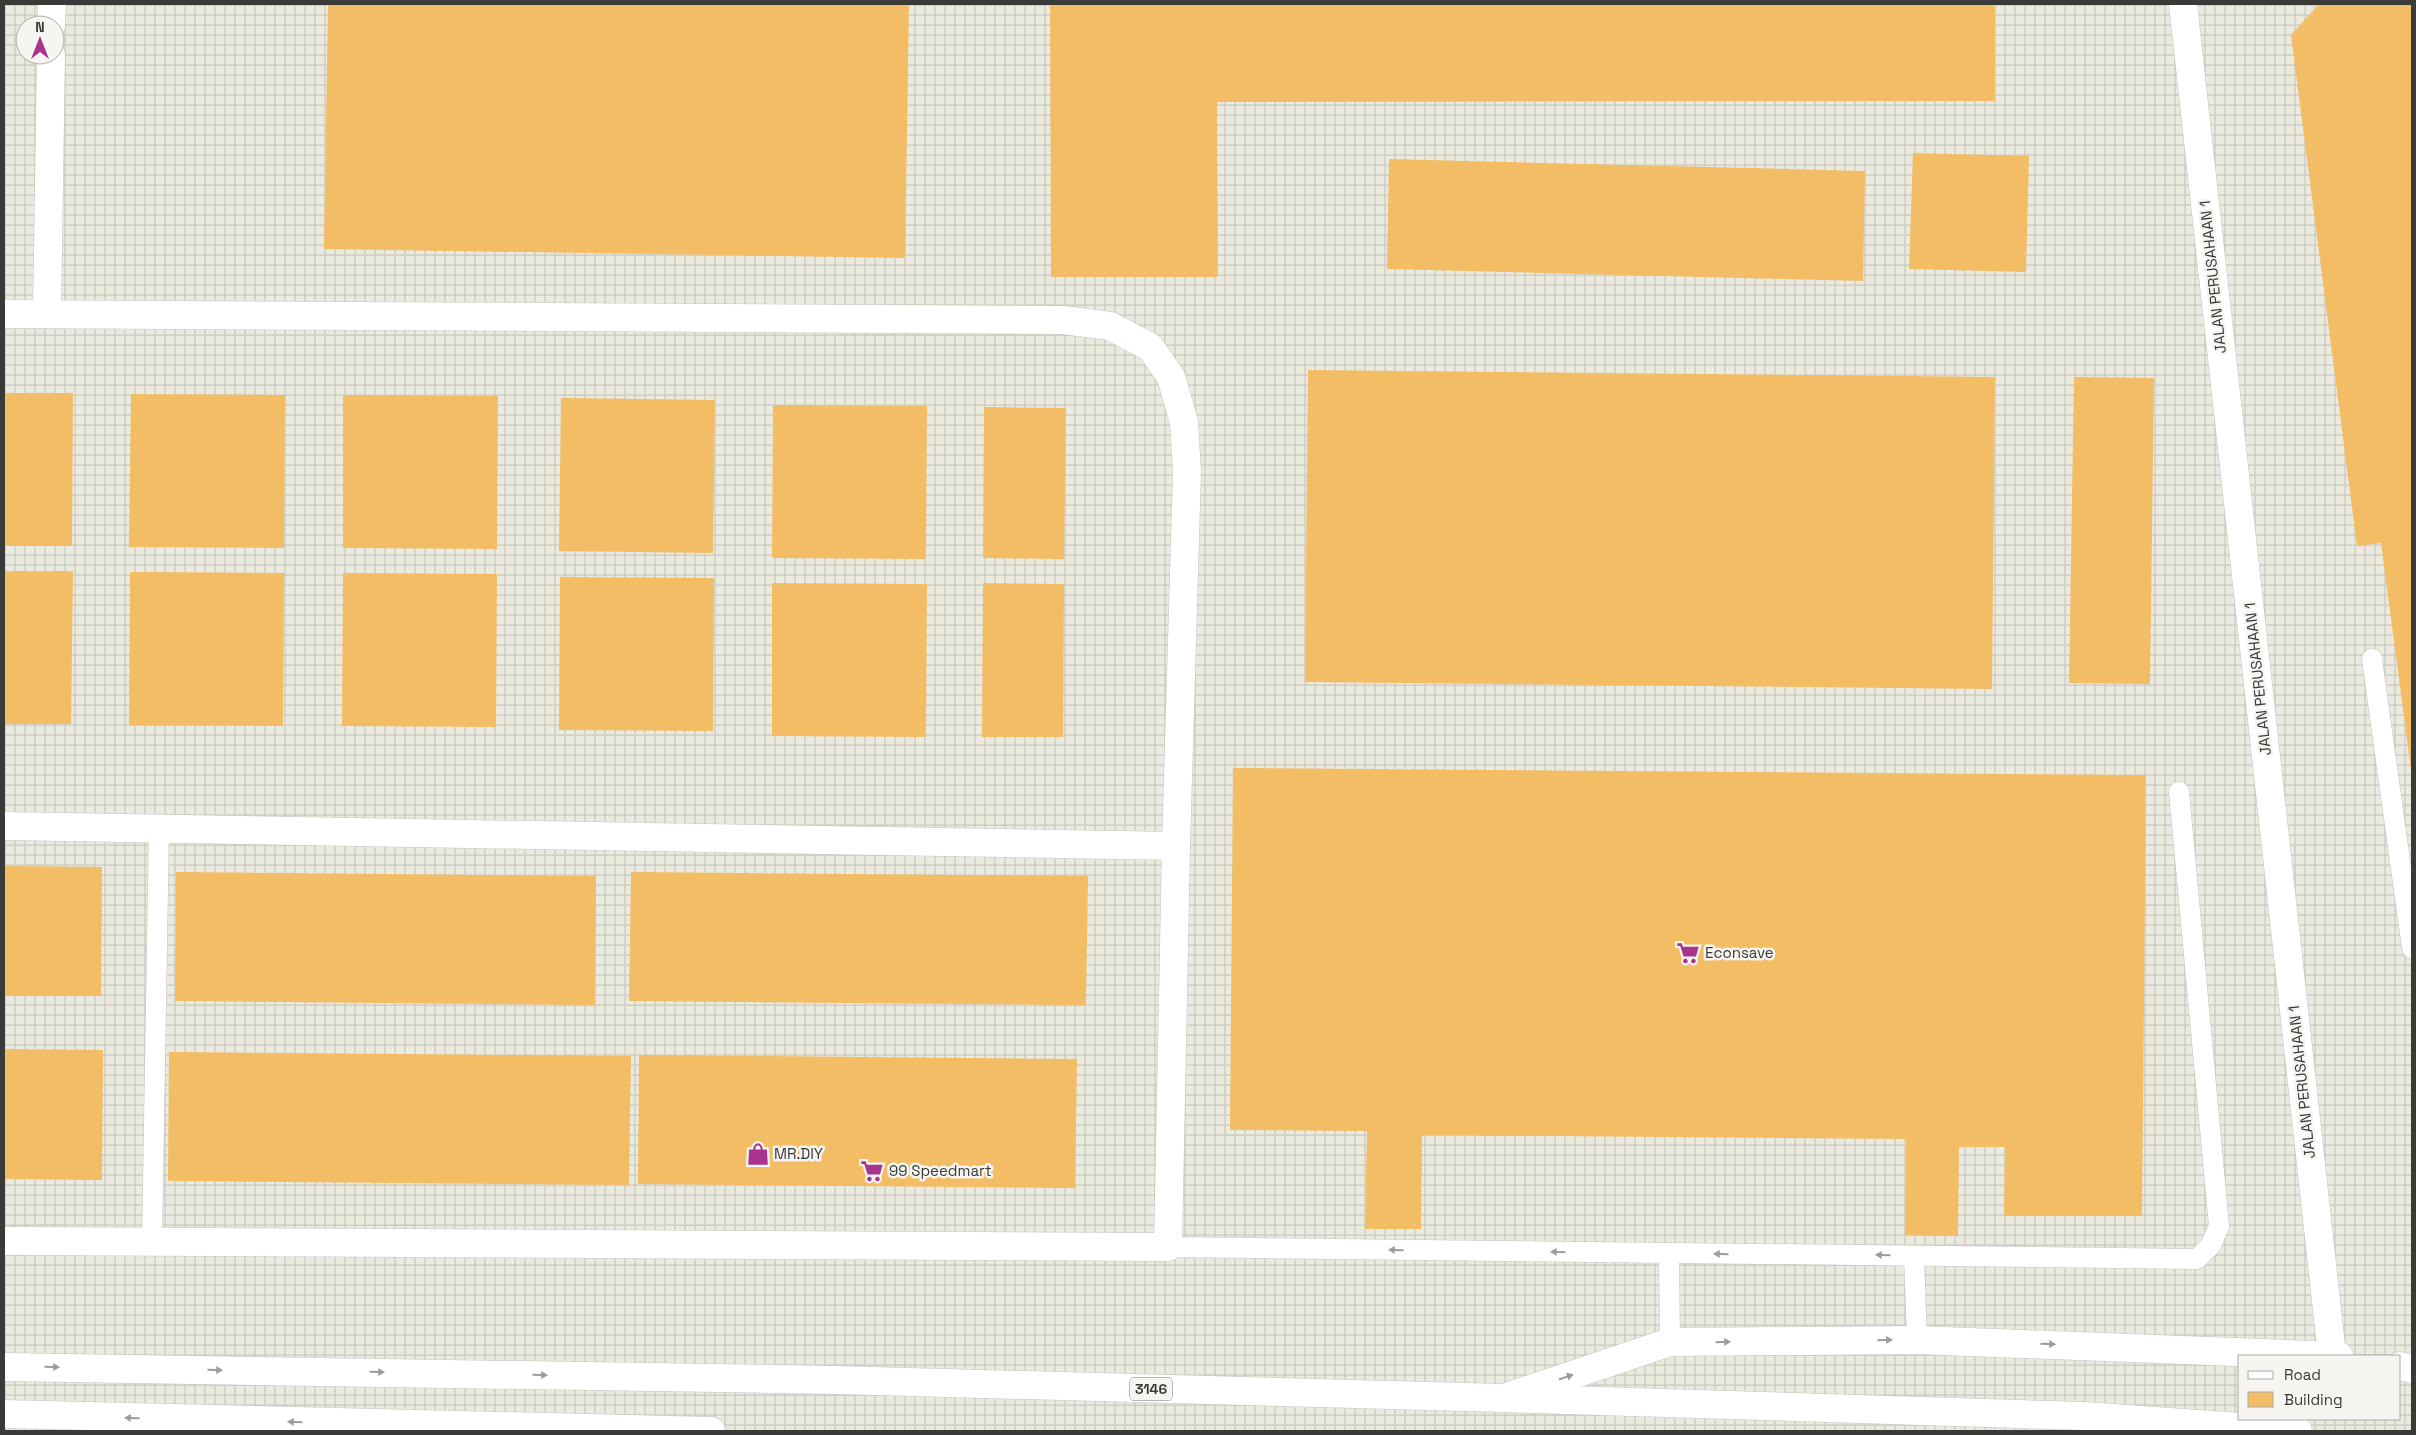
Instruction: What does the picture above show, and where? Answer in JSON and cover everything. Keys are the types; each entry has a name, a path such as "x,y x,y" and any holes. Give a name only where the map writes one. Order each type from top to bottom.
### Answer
{"street":[{"name":"JALAN PERUSAHAAN 1","path":"2183,4 2336,1355"},
{"path":"47,313 51,65"},
{"path":"4,314 1053,320 1110,326 1150,347 1171,376 1184,422 1187,471 1176,846 1168,1247 4,1241"},
{"path":"4,826 1176,846"},
{"path":"1503,1398 1670,1342 1917,1340 2310,1355"},
{"name":"3146","path":"4,1367 836,1380 1503,1398 2084,1416 2298,1431"},
{"path":"4,1414 514,1430 711,1431"}],"lane":[{"path":"2372,659 2412,948"},
{"path":"1168,1247 2197,1259 2211,1245 2219,1226 2179,792"},
{"path":"152,1241 159,828"},
{"path":"1669,1253 1670,1342"},
{"path":"1914,1256 1917,1340"}],"shaded area":[{"path":"4,4 2412,4 2412,1431 4,1431"}],"building":[{"path":"328,4 909,4 905,258 324,249"},
{"path":"1050,4 1995,4 1995,101 1217,102 1218,277 1051,277"},
{"path":"2319,4 2412,4 2412,777 2381,543 2357,546 2291,35"},
{"path":"1913,153 2029,156 2026,272 1909,269"},
{"path":"1389,159 1865,171 1863,281 1387,269"},
{"path":"1308,370 1995,377 1992,689 1305,682"},
{"path":"2074,377 2154,378 2150,684 2069,683"},
{"path":"4,393 73,393 72,546 4,546"},
{"path":"131,394 285,395 284,548 129,547"},
{"path":"343,395 498,396 497,549 343,548"},
{"path":"561,398 715,400 713,553 559,551"},
{"path":"773,405 927,406 926,559 772,558"},
{"path":"984,407 1066,408 1064,559 983,558"},
{"path":"4,571 73,571 71,724 4,724"},
{"path":"130,572 284,573 283,726 129,725"},
{"path":"343,573 497,574 496,727 342,726"},
{"path":"560,577 714,578 713,731 559,730"},
{"path":"772,583 927,584 926,737 772,736"},
{"path":"983,583 1064,584 1063,737 982,737"},
{"name":"Econsave","path":"1233,768 2146,775 2142,1216 2004,1216 2005,1147 1959,1147 1958,1236 1905,1235 1906,1139 1422,1135 1421,1229 1365,1229 1367,1131 1230,1130"},
{"path":"4,866 102,867 101,996 4,996"},
{"path":"176,872 596,876 595,1005 175,1001"},
{"path":"631,872 1088,876 1086,1005 629,1001"},
{"path":"4,1049 103,1050 102,1180 4,1179"},
{"path":"169,1052 631,1056 629,1185 168,1181"},
{"path":"639,1055 1077,1059 1075,1188 638,1184"}],"place":[{"name":"Econsave","path":"1688,953"},
{"name":"MR.DIY","path":"758,1154"},
{"name":"99 Speedmart","path":"872,1171"}]}
